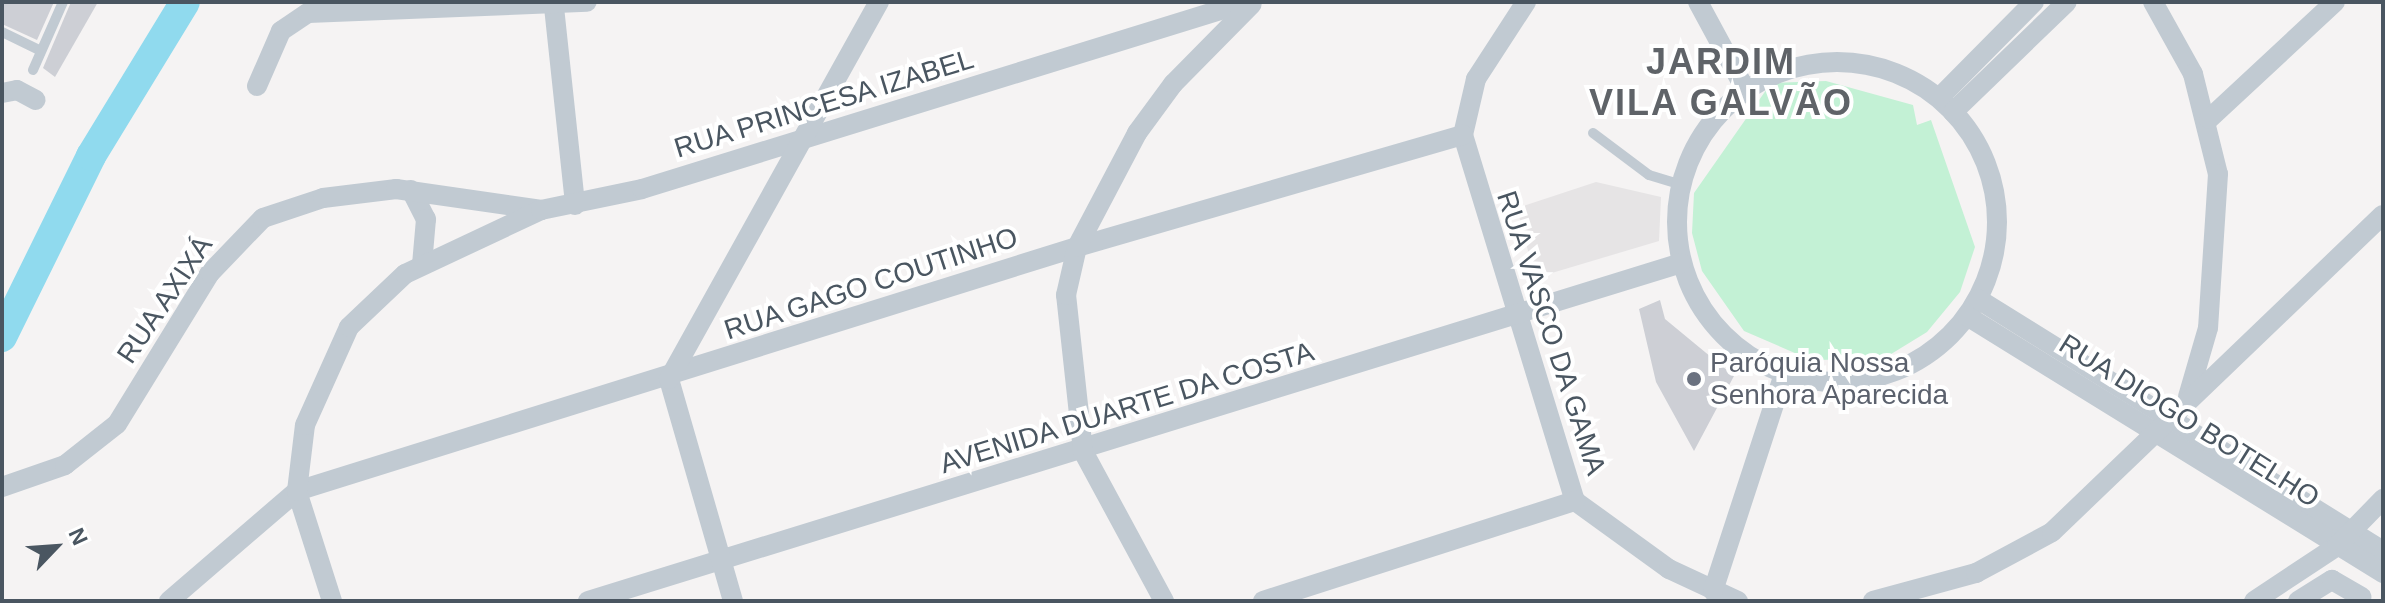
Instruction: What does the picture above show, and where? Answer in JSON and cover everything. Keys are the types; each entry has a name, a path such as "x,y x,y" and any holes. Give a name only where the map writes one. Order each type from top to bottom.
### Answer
{"street":[{"path":"257,86 281,31 308,13 554,7 587,2"},
{"path":"733,601 669,379 879,2"},
{"name":"RUA PRINCESA IZABEL","path":"297,491 305,425 332,354 363,308 422,265 541,210 575,205 802,140 1246,2"},
{"path":"1164,601 1083,451 1066,336 1077,247 1137,133 1199,54 1254,2"},
{"path":"1463,135 1476,79 1526,2"},
{"path":"1698,2 1745,89"},
{"path":"1946,105 2034,2"},
{"path":"1946,105 2067,2"},
{"path":"2153,2 2209,119 2220,207 2208,328 2186,401"},
{"path":"2209,119 2335,2"},
{"path":"554,7 575,205"},
{"path":"1823,61 1904,76 1946,105 1977,144 1997,221 1972,307 1931,352 1885,375 1834,383 1784,374 1721,330 1681,263 1679,184 1710,123 1745,89 1823,61"},
{"path":"2,93 17,90 36,100"},
{"name":"RUA GAGO COUTINHO","path":"297,491 669,379 1077,247 1463,135"},
{"name":"RUA VASCO DA GAMA","path":"1463,135 1575,501 1634,547 1713,591 1738,601"},
{"path":"411,190 426,219 422,265"},
{"name":"RUA AXIXÁ","path":"2,487 65,465 117,424 210,273 263,218 337,195 411,190 541,210"},
{"path":"1873,601 1976,573 2052,532 2383,215"},
{"name":"AVENIDA DUARTE DA COSTA","path":"588,601 1517,318 1681,263"},
{"name":"RUA DIOGO BOTELHO","path":"1972,307 2345,540 2383,573"},
{"path":"1713,591 1784,374"},
{"path":"169,601 297,491 332,601"},
{"path":"2254,601 2345,540 2383,499"},
{"path":"1263,601 1575,501"},
{"name":"RUA DIOGO BOTELHO","path":"2345,540 2383,551"},
{"path":"2298,601 2332,580 2361,597"}],"lane":[{"path":"33,70 63,2"},
{"path":"2,32 41,51"},
{"path":"1593,133 1649,175 1679,184"}],"shaded area":[{"path":"1596,182 1661,197 1659,241 1535,278 1517,208"}],"green space":[{"path":"1826,81 1913,105 1917,125 1931,120 1975,247 1960,292 1927,332 1883,359 1811,360 1744,331 1702,271 1692,233 1694,193 1771,83"}],"building":[{"path":"2,2 54,2 37,40 2,24"},
{"path":"71,2 98,2 55,77 43,68"},
{"name":"Paróquia Nossa Senhora Aparecida","path":"1660,300 1665,319 1734,376 1694,451 1656,382 1639,309"}],"waterway":[{"path":"2,337 91,156 185,2"}],"place":[{"name":"Paróquia Nossa Senhora Aparecida","path":"1694,379"}],"district":[{"name":"JARDIM VILA GALVÃO","path":"1721,82"}]}
